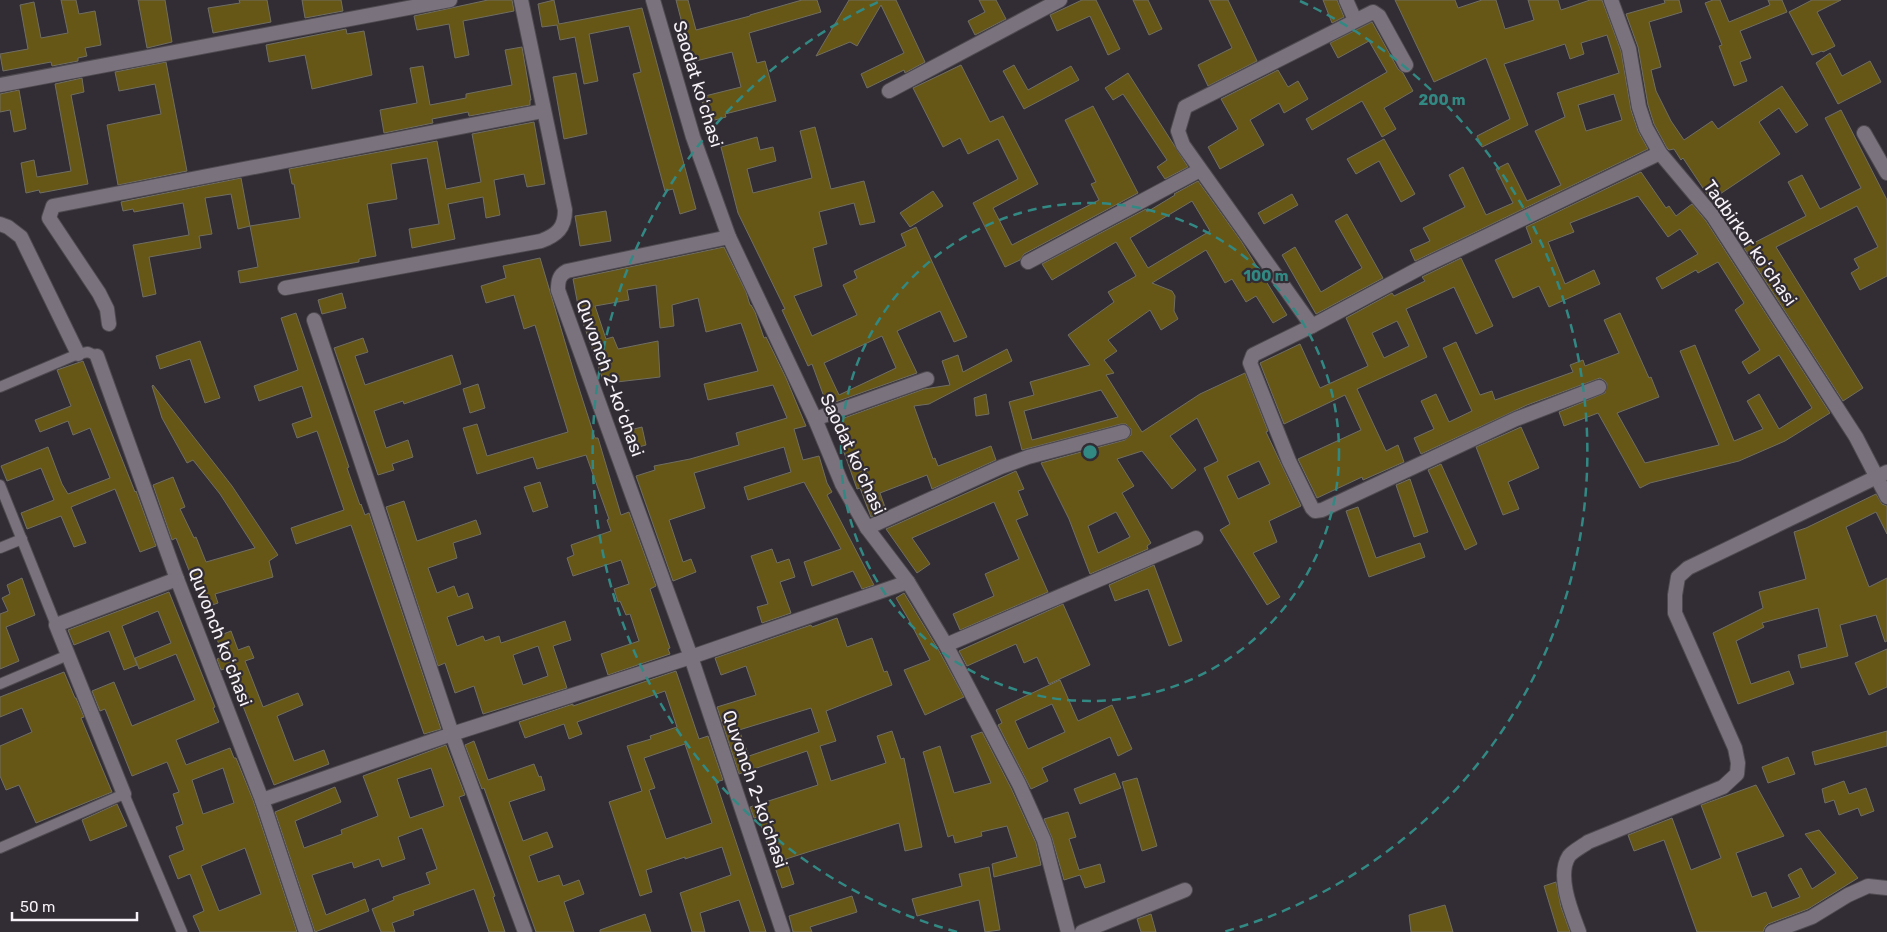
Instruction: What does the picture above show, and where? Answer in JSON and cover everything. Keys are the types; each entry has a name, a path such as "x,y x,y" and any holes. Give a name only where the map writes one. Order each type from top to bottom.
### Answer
{"street":[{"path":"0,85 450,0"},
{"path":"285,288 541,241 560,231 564,224 566,210 543,112 521,0"},
{"name":"Saodat koʻchasi","path":"653,0 693,137 729,237 815,419 842,484 867,528 908,582 946,645 1019,784 1044,840 1068,932"},
{"path":"889,91 1060,0"},
{"path":"1346,0 1355,20"},
{"name":"Tadbirkor koʻchasi","path":"1611,0 1629,48 1639,107 1646,128 1660,153 1713,216 1881,474 1887,497"},
{"path":"1312,326 1183,145 1178,131 1185,107 1373,12 1376,12 1406,65"},
{"path":"109,324 107,309 99,293 49,218 53,206 543,112"},
{"path":"1864,133 1887,173"},
{"path":"1599,387 1516,419 1322,510 1315,511 1290,461 1250,363 1253,355 1312,326 1420,268 1660,153"},
{"path":"1028,262 1200,170"},
{"path":"0,224 8,226 21,237 78,354"},
{"name":"Quvonch 2-koʻchasi","path":"729,237 567,271 561,275 558,290 691,657 783,932"},
{"path":"314,320 452,734 525,932"},
{"name":"Quvonch koʻchasi","path":"97,356 178,579 262,800 306,932"},
{"path":"815,419 927,379"},
{"path":"867,528 1001,467 1028,457 1123,432"},
{"path":"1579,932 1567,899 1564,873 1569,856 1588,842 1723,787 1737,774 1738,763 1735,748 1675,613 1678,577 1688,568 1881,474"},
{"path":"946,645 1196,538"},
{"path":"124,794 56,625 178,579"},
{"path":"262,800 452,734 691,657 908,582"},
{"path":"1772,932 1812,917 1848,895 1868,886 1887,888"},
{"path":"1082,932 1184,890"}],"lane":[{"path":"0,387 78,354 88,352 97,356"},
{"path":"0,485 56,625"},
{"path":"0,548 22,538"},
{"path":"0,684 68,655"},
{"path":"0,848 124,794 182,932"}],"building":[{"path":"61,0 76,0 79,14 95,11 101,45 85,48 87,56 78,58 78,61 52,66 51,62 3,71 0,54 28,49 20,5 34,2 41,38 68,33"},
{"path":"138,0 165,0 172,42 147,48"},
{"path":"239,0 267,0 271,22 213,33 208,8 240,3"},
{"path":"302,0 341,0 343,11 305,18"},
{"path":"488,0 512,0 514,11 463,21 469,55 455,58 449,24 417,30 414,16"},
{"path":"554,0 559,24 642,8 696,209 680,214 673,189 665,191 633,74 641,72 629,26 589,34 598,81 584,84 575,37 560,40 557,25 542,27 538,4"},
{"path":"676,0 688,0 696,30 802,0 817,0 821,12 749,33 757,63 765,61 776,101 725,114 726,117 707,122 701,97 741,87 732,52 692,62"},
{"path":"849,0 896,0 925,62 905,73 904,70 867,88 861,74 904,53 881,5 857,46 850,42 816,56"},
{"path":"979,0 996,0 1006,19 975,35 968,21 985,12"},
{"path":"1082,0 1096,0 1120,49 1108,55 1090,16 1057,31 1050,15"},
{"path":"1133,0 1148,0 1162,29 1149,35"},
{"path":"1209,0 1228,0 1257,61 1208,86 1198,65 1232,48"},
{"path":"1323,0 1337,0 1344,17 1332,23"},
{"path":"1395,0 1455,0 1458,8 1482,0 1496,0 1505,29 1534,20 1528,0 1558,0 1561,10 1590,0 1602,0 1621,51 1631,110 1638,131 1648,149 1415,261 1410,250 1430,241 1423,228 1465,207 1449,175 1463,167 1486,215 1513,203 1496,169 1508,163 1527,201 1561,185 1535,131 1565,117 1557,93 1619,73 1607,35 1581,43 1584,54 1570,59 1565,44 1504,64 1528,125 1482,147 1477,136 1510,119 1486,58 1434,82","holes":["1614,94 1622,120 1586,131 1578,105"]},
{"path":"1664,0 1679,0 1682,12 1649,22 1661,67 1651,70 1656,91 1671,121 1684,140 1712,121 1718,129 1782,86 1808,125 1796,133 1779,108 1759,122 1780,154 1711,200 1683,158 1681,160 1674,149 1669,150 1667,148 1654,124 1648,105 1638,47 1626,14 1665,3"},
{"path":"1720,0 1729,22 1770,5 1768,0 1782,0 1787,12 1740,31 1751,58 1740,62 1747,81 1734,86 1719,46 1722,45 1705,3"},
{"path":"1812,0 1841,0 1817,12 1835,46 1812,55 1789,12"},
{"path":"1372,22 1398,69 1403,73 1413,91 1384,108 1396,129 1382,137 1362,101 1312,130 1306,119 1387,72 1369,41 1338,58 1330,43"},
{"path":"346,29 347,34 364,31 372,75 312,89 305,55 269,62 266,45"},
{"path":"522,47 531,100 530,105 469,116 468,112 432,119 433,123 384,133 380,110 417,103 410,68 423,66 430,105 466,98 466,94 512,85 505,50"},
{"path":"1830,53 1842,76 1870,61 1881,82 1838,104 1816,63"},
{"path":"166,62 187,171 118,185 107,125 161,114 155,84 119,91 115,72"},
{"path":"961,65 990,122 1003,116 1038,184 993,208 1012,245 1099,200 1091,184 1096,182 1065,120 1093,106 1138,193 1024,254 1020,260 1005,267 973,203 1018,179 998,139 968,154 960,138 943,147 913,88"},
{"path":"1014,65 1028,90 1071,66 1079,80 1024,109 1003,71"},
{"path":"1278,70 1288,87 1298,81 1308,99 1284,113 1279,103 1250,120 1264,145 1220,169 1208,147 1238,129 1221,99"},
{"path":"576,73 587,134 564,139 553,77"},
{"path":"1128,73 1188,167 1165,179 1157,167 1167,160 1123,94 1113,100 1105,88"},
{"path":"82,78 84,92 71,95 88,184 40,193 39,190 26,193 21,163 34,160 37,177 71,171 55,84"},
{"path":"19,90 26,129 14,132 10,110 0,112 0,94"},
{"path":"1841,110 1887,200 1887,276 1860,290 1851,273 1859,268 1854,259 1878,247 1857,206 1776,247 1863,388 1843,401 1744,248 1806,216 1788,182 1802,175 1820,209 1861,188 1825,118"},
{"path":"534,122 545,184 527,187 524,174 494,180 500,215 486,218 483,197 448,204 455,239 412,248 409,229 439,224 427,158 391,164 397,199 367,204 376,256 359,259 359,262 240,283 238,271 258,267 250,226 300,218 294,184 292,184 289,169 437,141 446,189 481,182 472,134"},
{"path":"815,127 831,189 864,181 875,222 860,225 854,203 819,212 827,244 813,248 822,286 794,296 812,336 857,315 843,285 857,278 854,271 906,246 901,234 916,227 967,337 954,342 940,311 897,331 917,373 827,405 812,364 808,366 782,310 785,309 738,213 721,147 757,137 760,150 773,147 776,161 747,169 753,193 812,178 800,131","holes":["882,336 896,368 839,395 824,363"]},
{"path":"1384,139 1415,194 1401,202 1379,161 1356,174 1347,159"},
{"path":"1641,172 1666,208 1669,206 1676,216 1692,204 1706,221 1830,413 1785,441 1739,461 1650,483 1640,488 1598,413 1564,426 1559,412 1605,393 1607,384 1600,378 1527,405 1421,454 1414,438 1434,429 1421,401 1436,394 1449,422 1472,411 1443,348 1456,342 1480,395 1492,391 1495,400 1573,372 1570,365 1583,360 1585,366 1619,353 1604,320 1620,313 1659,397 1617,413 1645,463 1719,445 1680,351 1695,345 1734,441 1763,429 1747,401 1759,394 1779,429 1812,408 1779,355 1749,374 1742,362 1760,350 1735,310 1744,303 1718,262 1698,273 1696,270 1662,289 1656,278 1698,254 1680,229 1668,237 1638,196 1570,223 1574,232 1548,242 1565,284 1594,270 1600,284 1549,307 1539,286 1513,298 1495,260 1532,243 1526,227"},
{"path":"241,178 250,226 238,229 231,194 205,198 212,234 199,236 201,248 149,257 156,294 143,297 133,245 189,235 183,203 134,212 133,209 123,211 121,202"},
{"path":"1198,181 1241,241 1287,315 1273,323 1256,296 1246,302 1232,279 1225,283 1206,250 1152,283 1172,291 1175,296 1174,311 1178,319 1161,330 1150,310 1108,340 1117,351 1104,360 1114,373 1106,375 1142,432 1200,394 1245,373 1268,431 1266,432 1301,506 1269,521 1277,542 1253,553 1280,597 1267,605 1220,530 1230,524 1204,468 1218,461 1197,418 1170,436 1196,470 1172,489 1142,451 1117,459 1134,486 1122,493 1151,543 1147,546 1148,549 1090,574 1069,519 1041,463 1125,440 1131,435 1131,429 1126,424 1121,424 1022,450 1009,402 1034,395 1030,382 1090,365 1068,335 1114,302 1108,292 1136,276 1116,242 1052,280 1042,264 1146,209 1147,212","holes":["1192,201 1210,231 1148,268 1130,238","1101,390 1118,417 1032,440 1024,411","1259,461 1270,484 1238,499 1227,476","1116,512 1130,537 1098,553 1088,526"]},
{"path":"933,191 943,206 910,227 900,213"},
{"path":"1292,194 1298,205 1264,224 1258,213"},
{"path":"606,211 611,241 580,246 575,216"},
{"path":"1347,214 1383,278 1316,314 1282,255 1295,247 1321,292 1362,268 1335,221"},
{"path":"724,247 755,312 764,338 766,337 786,378 806,426 794,429 803,460 819,456 827,483 832,492 827,495 874,585 862,589 853,571 812,586 804,562 841,549 804,482 748,500 744,487 791,472 784,447 694,473 705,508 669,520 683,562 691,559 696,572 673,581 636,476 655,470 654,466 690,459 739,445 736,433 787,418 773,385 708,400 704,384 758,371 741,323 706,332 698,298 672,305 674,326 660,328 656,285 627,290 629,300 595,306 606,339 613,337 618,349 658,341 660,377 608,383 606,378 603,380 579,311 573,279"},
{"path":"540,258 576,379 595,438 598,438 621,515 629,512 656,586 650,589 670,648 668,649 670,654 608,675 601,654 639,641 630,614 626,615 620,601 618,602 614,589 629,584 621,560 573,576 567,558 574,555 571,545 611,531 607,520 609,519 586,455 537,469 533,457 477,474 463,428 477,424 487,456 568,432 535,325 524,329 514,295 486,303 481,286 506,278 503,266"},
{"path":"1461,258 1493,326 1476,334 1454,287 1406,309 1427,357 1357,389 1386,451 1398,445 1404,462 1363,480 1362,477 1317,498 1298,459 1361,430 1345,395 1284,424 1260,363 1300,344 1320,388 1368,366 1346,318 1392,293 1394,296 1425,281 1422,277","holes":["1397,321 1409,346 1384,358 1372,333"]},
{"path":"342,293 346,308 322,314 318,300"},
{"path":"296,313 349,467 347,468 360,505 365,515 369,513 441,729 424,734 351,525 296,544 291,528 344,510 317,431 297,438 292,424 312,417 302,386 259,401 254,386 298,370 281,318"},
{"path":"363,338 368,352 355,356 365,385 452,355 461,384 404,404 403,401 374,411 386,448 408,440 413,457 392,464 394,470 378,475 334,348"},
{"path":"200,341 220,398 205,403 190,359 160,369 156,356"},
{"path":"1007,349 1012,361 929,404 914,406 933,459 935,458 938,466 991,446 996,460 932,489 927,475 880,493 886,510 871,517 860,488 857,489 840,441 842,440 833,422 924,389 950,385 942,361 958,355 963,372"},
{"path":"83,361 136,491 156,546 140,552 115,489 71,507 86,543 74,547 61,516 27,529 21,513 54,500 41,468 7,481 1,466 48,447 62,484 68,494 110,478 90,428 73,435 68,421 40,432 35,420 71,406 57,370"},
{"path":"478,384 485,408 470,413 463,389"},
{"path":"153,385 232,486 278,555 269,561 273,577 215,594 218,603 204,608 176,538 172,540 153,485 173,477 185,507 180,509 194,538 196,537 206,562 255,548 220,494 193,460 187,463 162,418"},
{"path":"986,394 989,414 976,416 974,398"},
{"path":"642,427 646,445 631,449 626,431"},
{"path":"1521,427 1539,468 1508,482 1519,509 1503,515 1476,447"},
{"path":"1441,464 1477,544 1465,550 1428,470"},
{"path":"1016,471 1024,489 1018,491 1028,515 1016,520 1048,592 960,630 953,614 994,596 985,574 1019,559 994,502 912,538 930,564 917,573 886,529"},
{"path":"1410,479 1428,532 1414,537 1396,485"},
{"path":"540,482 548,507 533,512 524,487"},
{"path":"1876,494 1882,504 1887,506 1887,534 1876,512 1846,527 1869,587 1887,578 1887,641 1885,642 1876,615 1840,625 1848,656 1801,668 1798,655 1827,647 1818,608 1762,623 1764,627 1736,641 1751,684 1789,671 1794,684 1738,704 1713,633 1763,608 1759,592 1806,579 1794,532"},
{"path":"404,501 417,541 476,520 481,534 453,543 457,558 428,568 437,593 454,586 458,597 468,593 473,608 447,617 457,646 483,636 485,641 499,636 501,643 565,621 571,640 553,646 567,688 483,714 474,686 455,693 445,663 438,666 386,507","holes":["538,646 548,676 523,685 513,655"]},
{"path":"1358,507 1376,558 1420,543 1425,557 1369,577 1346,511"},
{"path":"772,549 777,563 789,559 795,577 780,582 791,613 762,623 757,607 768,604 751,556"},
{"path":"1154,565 1182,641 1169,646 1148,589 1115,601 1109,585"},
{"path":"22,578 35,615 6,627 19,661 0,669 0,614 8,611 2,598 10,594 7,585"},
{"path":"169,592 215,707 213,708 219,722 176,740 186,765 230,748 253,800 297,932 200,932 193,916 204,911 190,874 178,879 169,856 184,850 176,827 183,824 173,794 179,792 167,762 132,776 105,709 100,711 92,691 114,682 132,726 195,700 176,654 139,669 135,658 171,643 158,611 122,626 137,665 124,670 109,631 74,645 68,630","holes":["223,768 234,803 203,814 192,780","245,848 261,894 219,911 201,866"]},
{"path":"904,593 964,697 925,715 904,670 930,660 896,598"},
{"path":"1063,604 1090,665 1049,684 1037,657 1024,663 1016,644 967,666 959,651"},
{"path":"837,618 847,647 872,638 884,672 887,671 892,685 826,711 836,741 820,746 831,781 886,763 877,736 892,731 901,759 904,758 922,847 905,851 899,823 786,859 794,884 782,888 758,817 754,818 750,807 818,785 807,751 739,774 717,707 756,695 746,666 721,675 715,658 811,625 812,627","holes":["811,708 819,732 749,756 739,730"]},
{"path":"231,631 238,650 249,646 254,658 245,661 263,707 298,693 303,705 277,716 294,761 324,750 329,764 274,785 228,668 221,670 217,659 224,656 216,637"},
{"path":"1887,649 1887,687 1869,695 1855,663"},
{"path":"676,671 699,739 708,736 723,780 716,782 766,932 750,932 739,900 700,913 705,932 692,932 680,893 731,875 722,847 646,870 652,892 640,896 609,802 642,791 627,746 651,739 650,736 677,727 665,691 577,722 582,734 569,739 564,724 525,738 519,722 573,704 573,706","holes":["685,744 712,823 666,839 649,790 655,788 644,758"]},
{"path":"64,672 84,717 81,718 112,792 36,823 19,785 6,790 0,776 0,746 32,732 22,708 0,717 0,697"},
{"path":"1060,680 1078,721 1112,705 1132,749 1118,756 1110,737 1042,768 1048,781 1031,789 998,725 1002,723 996,710","holes":["1052,704 1065,732 1028,749 1015,721"]},
{"path":"1887,731 1887,746 1815,765 1812,752"},
{"path":"982,732 1011,788 1036,843 1041,865 994,877 992,864 1017,857 1007,826 981,832 982,836 955,843 953,835 948,837 923,752 940,746 954,793 991,783 971,736"},
{"path":"474,741 488,780 534,764 539,777 541,776 545,790 509,802 523,841 547,832 553,847 529,856 538,882 559,875 563,886 579,880 584,894 564,902 574,932 536,932 484,788 482,789 465,745"},
{"path":"446,745 465,795 459,797 495,896 493,897 505,932 489,932 474,889 413,911 414,915 392,923 395,932 381,932 372,909 394,900 393,897 430,884 426,873 437,869 422,828 398,837 405,859 382,867 379,859 354,868 352,862 312,875 326,915 365,899 369,911 315,932 275,812 335,787 341,802 295,821 304,848 342,834 341,830 378,816 363,776","holes":["431,768 444,806 410,818 397,779"]},
{"path":"1788,757 1795,774 1768,783 1762,767"},
{"path":"1115,773 1121,788 1080,804 1074,789"},
{"path":"1137,778 1157,846 1142,851 1122,782"},
{"path":"1844,781 1849,794 1866,788 1874,811 1861,816 1858,808 1839,815 1834,800 1825,803 1822,789"},
{"path":"1756,785 1784,836 1736,853 1752,897 1766,892 1772,908 1800,897 1788,875 1801,868 1812,889 1836,873 1805,834 1819,830 1858,878 1808,909 1768,924 1763,932 1697,932 1664,840 1634,851 1628,835 1672,818 1691,870 1721,858 1701,805"},
{"path":"117,804 127,826 90,841 82,820"},
{"path":"1068,812 1076,837 1069,839 1079,870 1100,864 1105,882 1085,888 1080,875 1064,880 1052,838 1044,819"},
{"path":"989,867 1000,930 985,932 979,900 917,916 912,899 962,886 959,874"},
{"path":"1556,882 1561,907 1570,932 1558,932 1544,886"},
{"path":"852,896 857,912 810,927 812,932 793,932 789,916"},
{"path":"1445,905 1453,932 1411,932 1409,915"},
{"path":"645,914 651,932 600,932 600,930"},
{"path":"1151,914 1156,932 1141,932 1137,919"}]}
